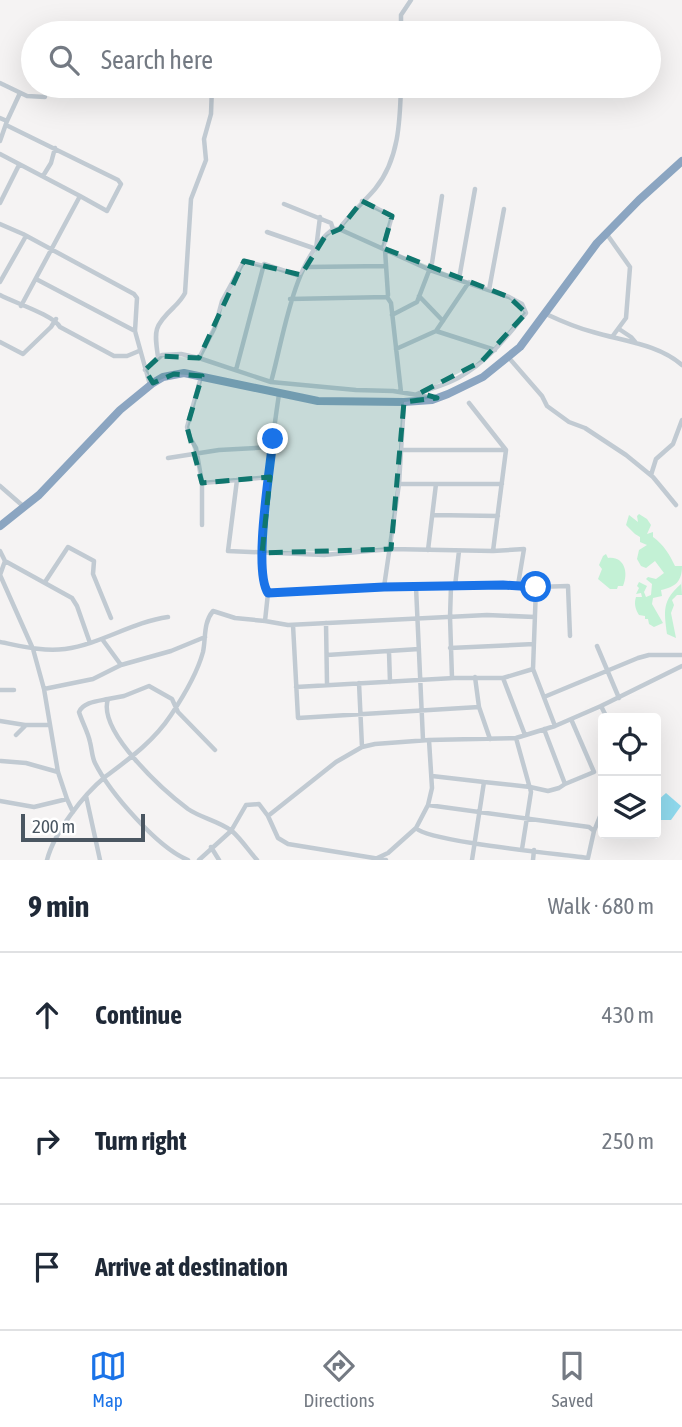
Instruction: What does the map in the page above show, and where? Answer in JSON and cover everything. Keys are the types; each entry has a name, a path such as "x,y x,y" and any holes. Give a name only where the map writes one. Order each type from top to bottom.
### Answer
{"highway":[{"path":"3,523 25,508 120,410 163,377 184,373 318,401 404,402 437,398 467,386 509,358 527,340 606,233 682,161"}],"street":[{"path":"401,21 401,15 411,0"},
{"path":"0,83 20,93 0,141"},
{"path":"158,357 156,329 159,322 183,299 185,293 191,199 206,160 204,139 211,114 212,98"},
{"path":"271,382 290,299 300,276 326,234 336,229 375,189 394,155 401,98"},
{"path":"0,118 121,184 107,211 0,153"},
{"path":"43,176 51,163 55,148"},
{"path":"0,203 19,164"},
{"path":"459,279 475,189"},
{"path":"392,315 417,302 430,270 442,196"},
{"path":"21,306 80,197"},
{"path":"362,201 392,216 384,248 387,297 391,303 401,392"},
{"path":"284,204 320,217 336,229 430,270 469,282 522,304 526,313 495,350 458,378 417,394"},
{"path":"489,290 504,209"},
{"path":"316,249 320,217"},
{"path":"0,224 134,294 137,298 135,331 151,384"},
{"path":"267,232 316,249"},
{"path":"606,233 630,267 626,318 612,337"},
{"path":"0,282 26,236"},
{"path":"200,358 215,327 222,301 244,261 263,266 264,264 300,276"},
{"path":"306,267 386,265"},
{"path":"236,370 263,266"},
{"path":"36,279 135,331"},
{"path":"396,349 436,331 469,282"},
{"path":"0,295 56,319 60,327 114,356 127,356 139,351"},
{"path":"419,296 443,321"},
{"path":"290,299 387,297"},
{"path":"546,314 573,326 664,353 682,365"},
{"path":"0,342 23,354 56,319"},
{"path":"619,328 636,344"},
{"path":"436,331 495,350"},
{"path":"145,370 158,357 181,354 271,382 401,392 437,398"},
{"path":"509,358 542,396 547,406 626,455 651,475 676,505"},
{"path":"200,376 200,387 187,427 198,453 202,483 202,524"},
{"path":"265,621 268,593 264,587 262,553 279,394"},
{"path":"384,587 402,450 404,402"},
{"path":"469,404 506,450 493,551"},
{"path":"651,475 656,459 673,444 682,420"},
{"path":"168,458 272,447"},
{"path":"402,450 506,450"},
{"path":"202,483 270,477"},
{"path":"237,480 229,551 324,555 391,549 524,549 518,585"},
{"path":"398,484 502,484"},
{"path":"428,550 436,484"},
{"path":"0,486 25,508"},
{"path":"433,514 498,516"},
{"path":"45,582 68,547 94,561 93,574 111,618"},
{"path":"0,551 5,561 72,598 90,643"},
{"path":"452,678 450,617 459,551"},
{"path":"5,561 0,575 33,649 44,689 58,772 73,813"},
{"path":"268,593 384,587 568,586 569,635"},
{"path":"373,859 388,853 416,828 428,805 432,776 422,711 416,587"},
{"path":"536,587 533,669 555,726"},
{"path":"47,860 50,847 86,796 103,779 133,758 170,717 198,664 208,618 213,611 235,618 293,625 450,617 535,617"},
{"path":"0,642 33,649 62,650 102,639 147,621 168,617"},
{"path":"326,623 327,684"},
{"path":"293,625 298,718 478,707"},
{"path":"44,689 93,679 121,665 171,651 205,637"},
{"path":"102,639 121,665"},
{"path":"450,648 534,643"},
{"path":"597,646 619,698"},
{"path":"327,655 419,649"},
{"path":"388,652 390,682"},
{"path":"544,697 649,655 682,655"},
{"path":"268,817 336,762 362,747 426,740 516,738 555,726 682,666"},
{"path":"296,687 475,677 503,678 533,669"},
{"path":"475,677 478,707 490,739"},
{"path":"503,678 526,735"},
{"path":"359,683 362,747"},
{"path":"188,860 172,851 134,816 103,779 94,762 80,708 149,686 172,699 178,712 215,750"},
{"path":"0,690 14,690"},
{"path":"108,699 106,706 109,720 133,758 189,810 231,831 257,860"},
{"path":"601,706 604,713"},
{"path":"432,776 548,791 559,788 594,772 571,719"},
{"path":"0,721 49,725"},
{"path":"16,735 25,725"},
{"path":"544,729 565,784"},
{"path":"516,738 530,787 522,849"},
{"path":"1,761 26,762 58,772"},
{"path":"472,860 484,782"},
{"path":"86,796 100,860"},
{"path":"0,801 34,807 67,799"},
{"path":"198,860 231,831 246,805 259,804 278,838 288,844 386,860"},
{"path":"428,805 589,827 594,831"},
{"path":"416,828 423,833 474,843 588,859 598,821"},
{"path":"211,847 219,860"},
{"path":"533,860 534,850"}],"highlighted area":[{"path":"362,201 392,216 383,248 509,297 526,313 482,361 420,393 437,398 404,402 391,549 262,553 270,477 202,483 187,427 202,376 174,374 153,383 145,370 160,356 199,358 244,261 301,275 326,235 340,229"}],"green space":[{"path":"639,514 651,525 647,534 653,532 653,537 666,550 675,566 682,566 677,583 661,590 662,596 653,598 652,604 663,623 654,627 645,616 639,615 635,604 636,597 642,597 641,593 636,594 639,588 637,586 639,582 647,586 644,592 646,597 651,595 652,584 646,579 656,579 664,573 655,561 646,568 641,566 637,559 639,550 647,545 640,542 640,537 626,525 629,515 638,522"},
{"path":"606,554 608,558 618,560 624,566 625,581 623,586 618,586 617,589 610,589 598,579 602,569 599,565"},
{"path":"681,580 682,595 677,595 672,600 674,605 671,613 676,638 667,634 665,612 667,601 681,584"}],"water":[{"path":"666,793 681,806 671,820 661,820 661,798"}],"route":[{"path":"273,439 262,539 262,570 264,587 268,593 384,587 536,587"}]}
